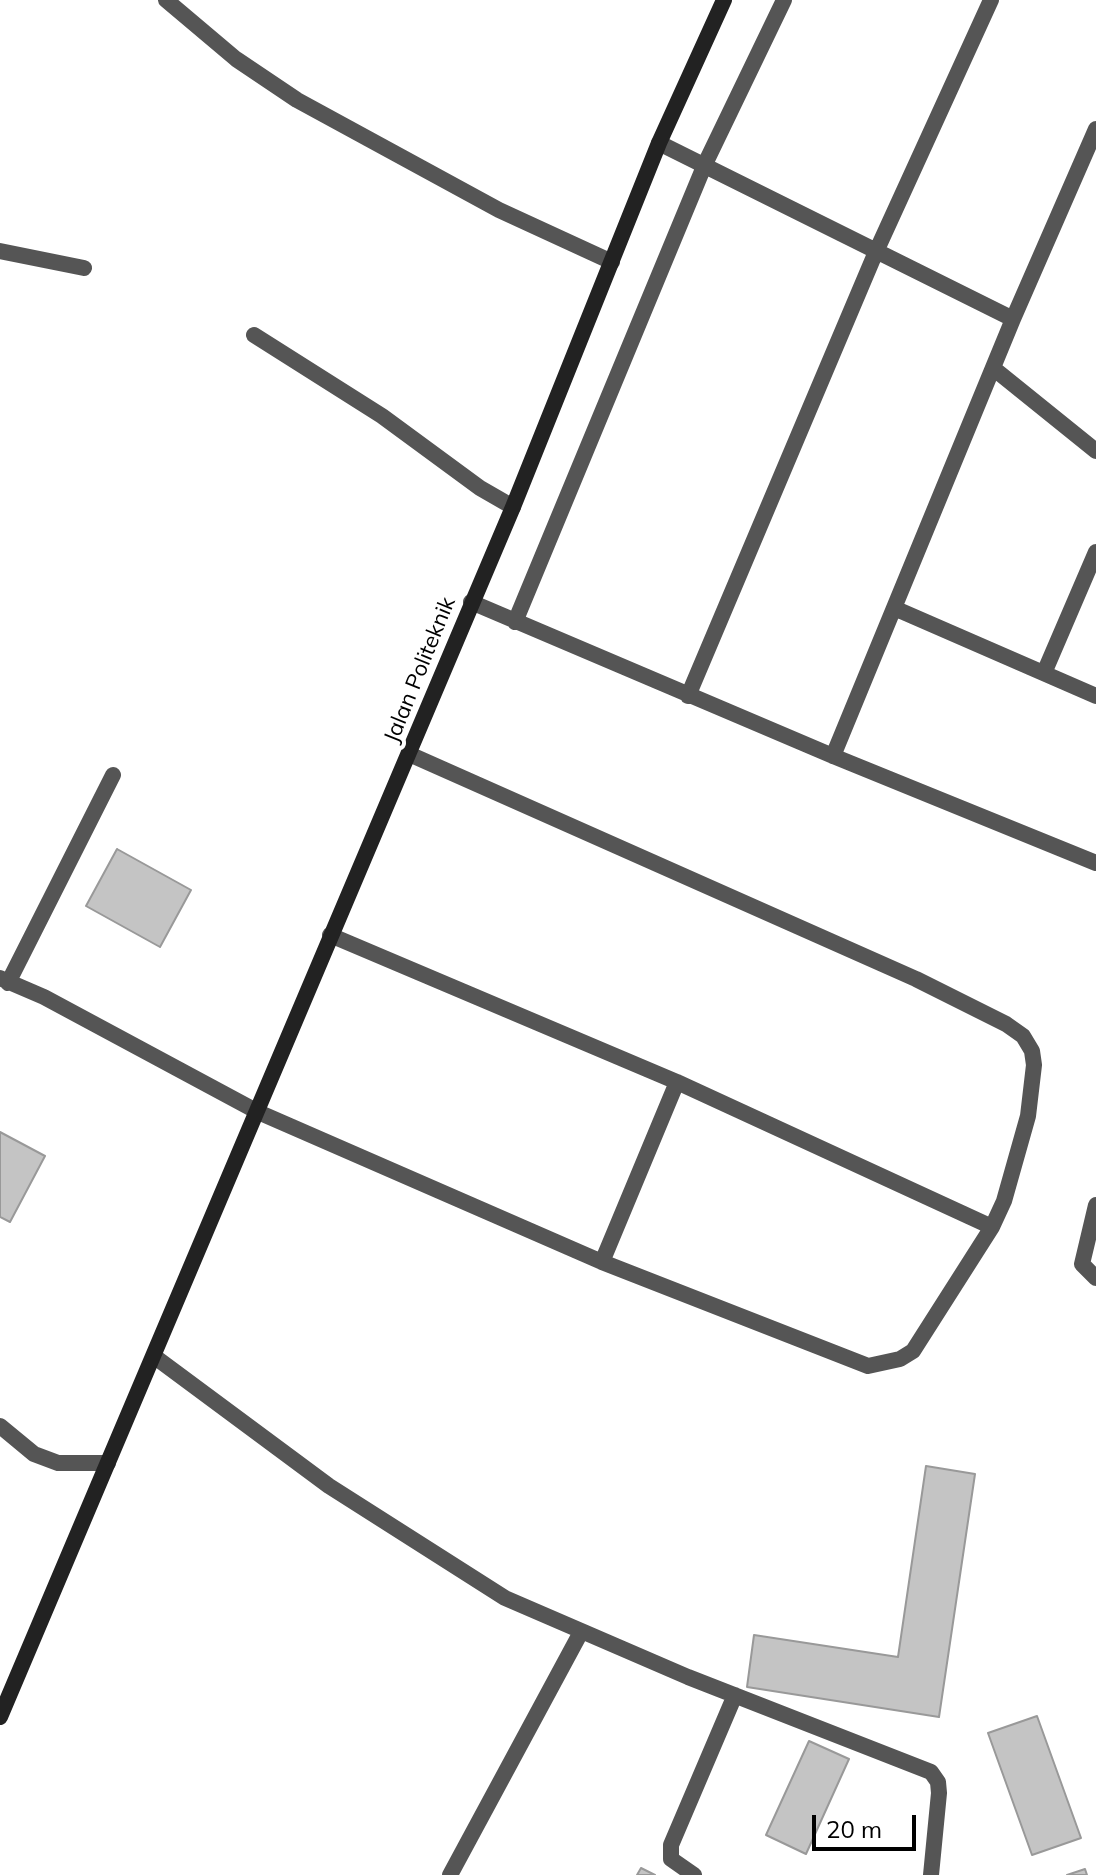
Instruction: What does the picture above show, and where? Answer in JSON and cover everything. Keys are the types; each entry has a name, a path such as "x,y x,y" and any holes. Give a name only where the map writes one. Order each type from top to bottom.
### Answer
{"street":[{"path":"166,0 236,59 297,100 499,210 612,262"},
{"name":"Jalan Politeknik","path":"0,1717 513,507 659,143 724,0"},
{"path":"515,622 705,164 784,0"},
{"path":"688,696 875,254 991,0"},
{"path":"833,756 1013,319 1096,129"},
{"path":"659,143 875,254 1013,319"},
{"path":"0,251 84,268"},
{"path":"254,335 382,416 480,488 513,507"},
{"path":"993,368 1096,451"},
{"path":"1044,673 1096,552"},
{"path":"471,602 833,756 1092,856"},
{"path":"894,608 1096,696"},
{"path":"113,775 4,980 44,997 258,1112 602,1262 868,1366 900,1359 913,1351 992,1227 1004,1201 1028,1116 1034,1065 1032,1051 1023,1036 1006,1024 916,979 409,754"},
{"path":"330,935 677,1082 992,1227"},
{"path":"602,1262 677,1082"},
{"path":"1096,1205 1082,1257 1083,1269 1096,1278"},
{"path":"155,1357 329,1486 505,1598 581,1632 936,1776 939,1793 931,1875"},
{"path":"0,1426 34,1454 58,1463 108,1463"},
{"path":"450,1875 581,1632"},
{"path":"694,1875 671,1859 671,1845 735,1695"}],"building":[{"path":"117,849 191,890 160,947 86,906"},
{"path":"0,1132 45,1156 10,1222 0,1217"},
{"path":"926,1466 975,1474 939,1717 747,1687 754,1635 898,1657"},
{"path":"1037,1716 1081,1838 1032,1855 988,1733"},
{"path":"809,1741 849,1759 806,1854 766,1835"},
{"path":"641,1868 655,1875 637,1875"},
{"path":"1085,1869 1087,1875 1067,1875"}]}
